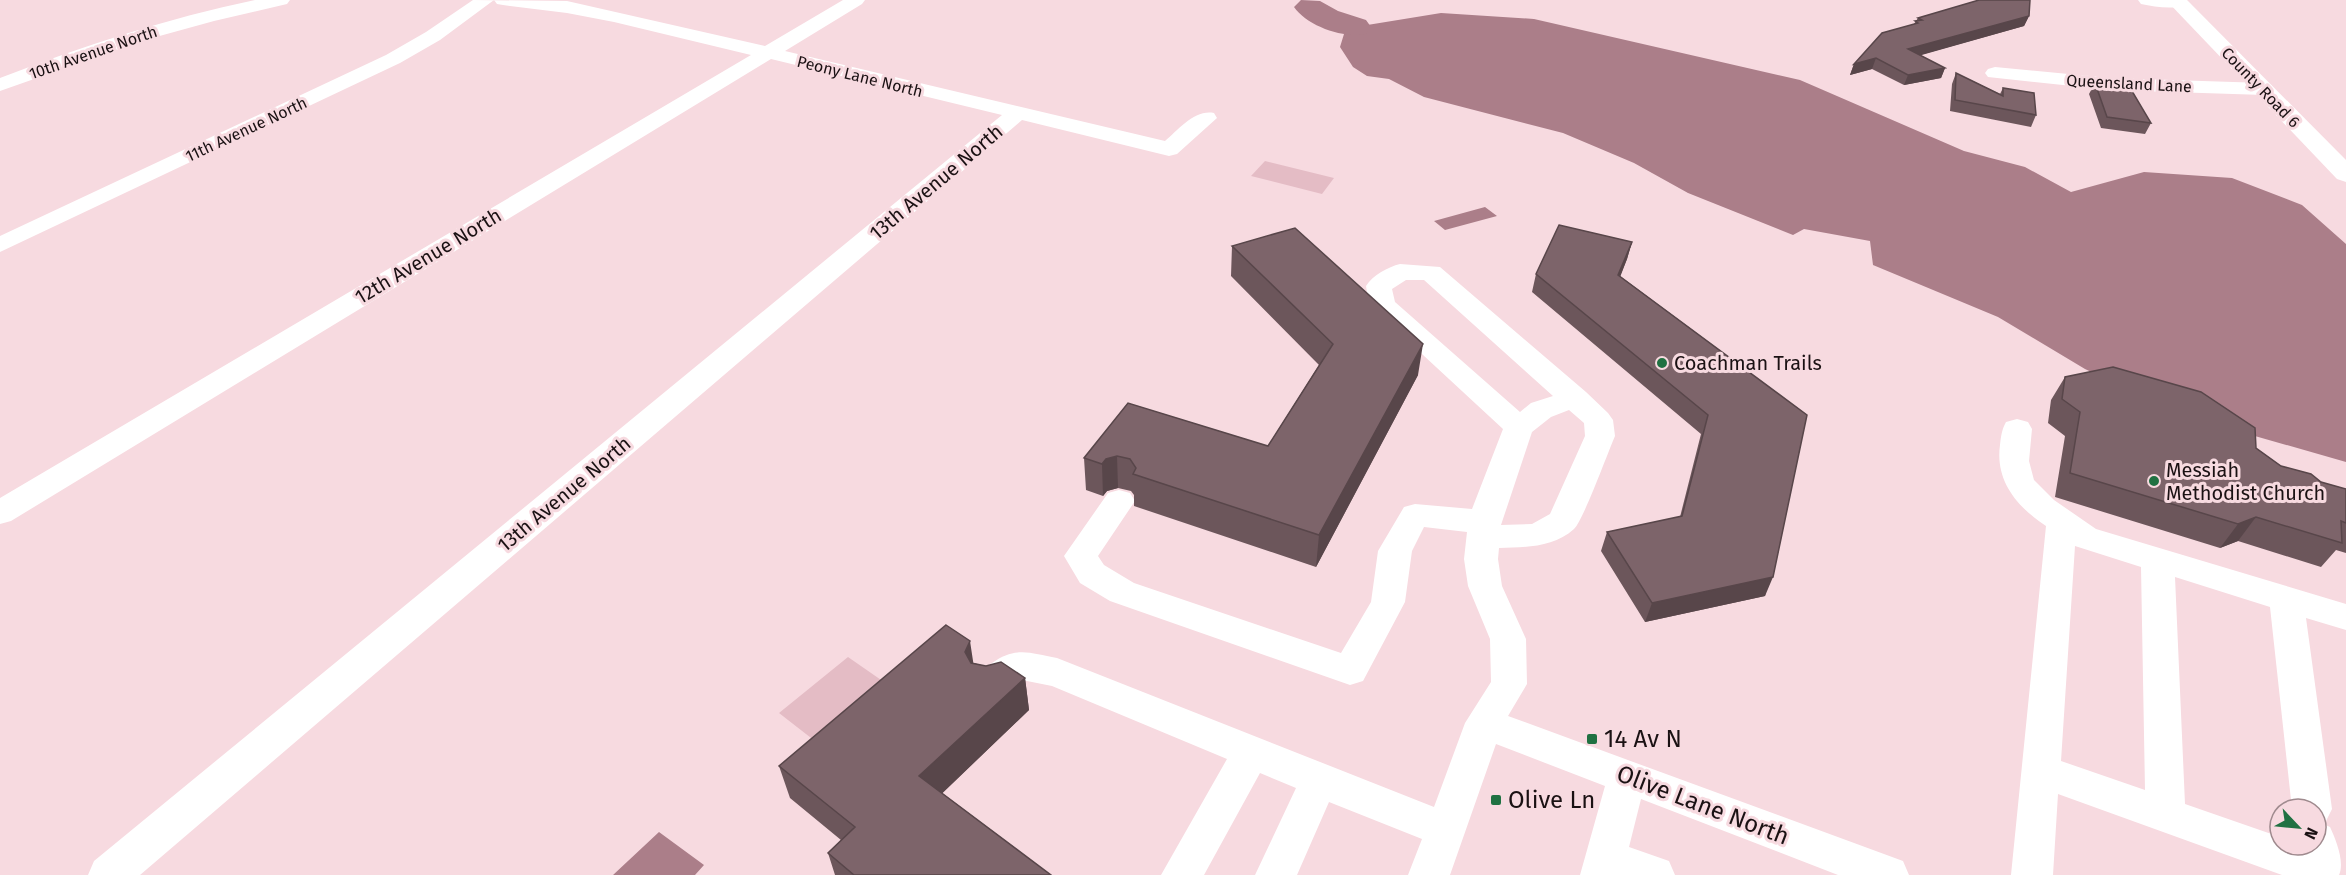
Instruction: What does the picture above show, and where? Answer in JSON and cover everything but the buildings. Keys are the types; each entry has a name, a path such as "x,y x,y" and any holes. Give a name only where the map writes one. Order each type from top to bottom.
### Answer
{"main road":[{"name":"County Road 6","path":"2177,1 2346,174"}],"street":[{"name":"10th Avenue North","path":"0,85 88,52 186,21 281,0"},
{"name":"11th Avenue North","path":"0,245 393,58 434,36 485,0"},
{"name":"Peony Lane North","path":"503,0 567,7 614,16 1169,149 1206,118"},
{"name":"12th Avenue North","path":"0,513 856,0"},
{"path":"2147,0 2177,1"},
{"name":"Queensland Lane","path":"1995,73 2110,84 2264,89"},
{"name":"13th Avenue North","path":"109,875 1018,113"},
{"path":"1119,501 1081,556 1092,574 1122,592 1350,671 1388,602 1395,551 1415,515 1484,530 1536,535 1563,521 1600,436 1598,420 1576,398 1431,272 1400,272 1379,286 1382,305 1519,427"},
{"path":"1429,875 1484,723 1509,684 1508,639 1485,586 1481,559 1484,530 1519,427 1541,410 1576,398"},
{"path":"2017,429 2014,469 2026,493 2050,513 2088,538"},
{"path":"2032,875 2060,530 2346,617"},
{"path":"2158,560 2165,815"},
{"path":"2286,599 2311,797"},
{"path":"990,683 1016,665 1057,672 1445,830"},
{"name":"Olive Lane North","path":"1484,723 1888,875"},
{"path":"1182,875 1251,752"},
{"path":"2042,771 2165,815 2322,865"},
{"path":"1627,777 1604,866 1654,875"},
{"path":"1276,875 1319,780"}],"shaded area":[{"path":"1441,13 1534,19 1800,80 1964,151 2025,167 2071,192 2144,172 2232,178 2302,205 2346,244 2346,462 2185,416 2085,369 1998,317 1873,265 1870,241 1804,229 1793,235 1688,193 1634,163 1563,133 1424,97 1389,79 1367,76 1353,67 1340,47 1344,34 1355,27"},
{"path":"1265,161 1334,178 1322,194 1251,176"},
{"path":"1485,207 1497,216 1445,230 1434,221"},
{"path":"848,657 884,682 815,741 779,713"},
{"path":"659,832 704,865 695,875 613,875"}],"waterway":[{"path":"1309,7 1327,18 1355,27"}],"place":[{"name":"Coachman Trails","path":"1662,363"},
{"name":"Messiah Methodist Church","path":"2154,481"},
{"name":"14 Av N","path":"1592,739"},
{"name":"Olive Ln","path":"1496,800"}]}
